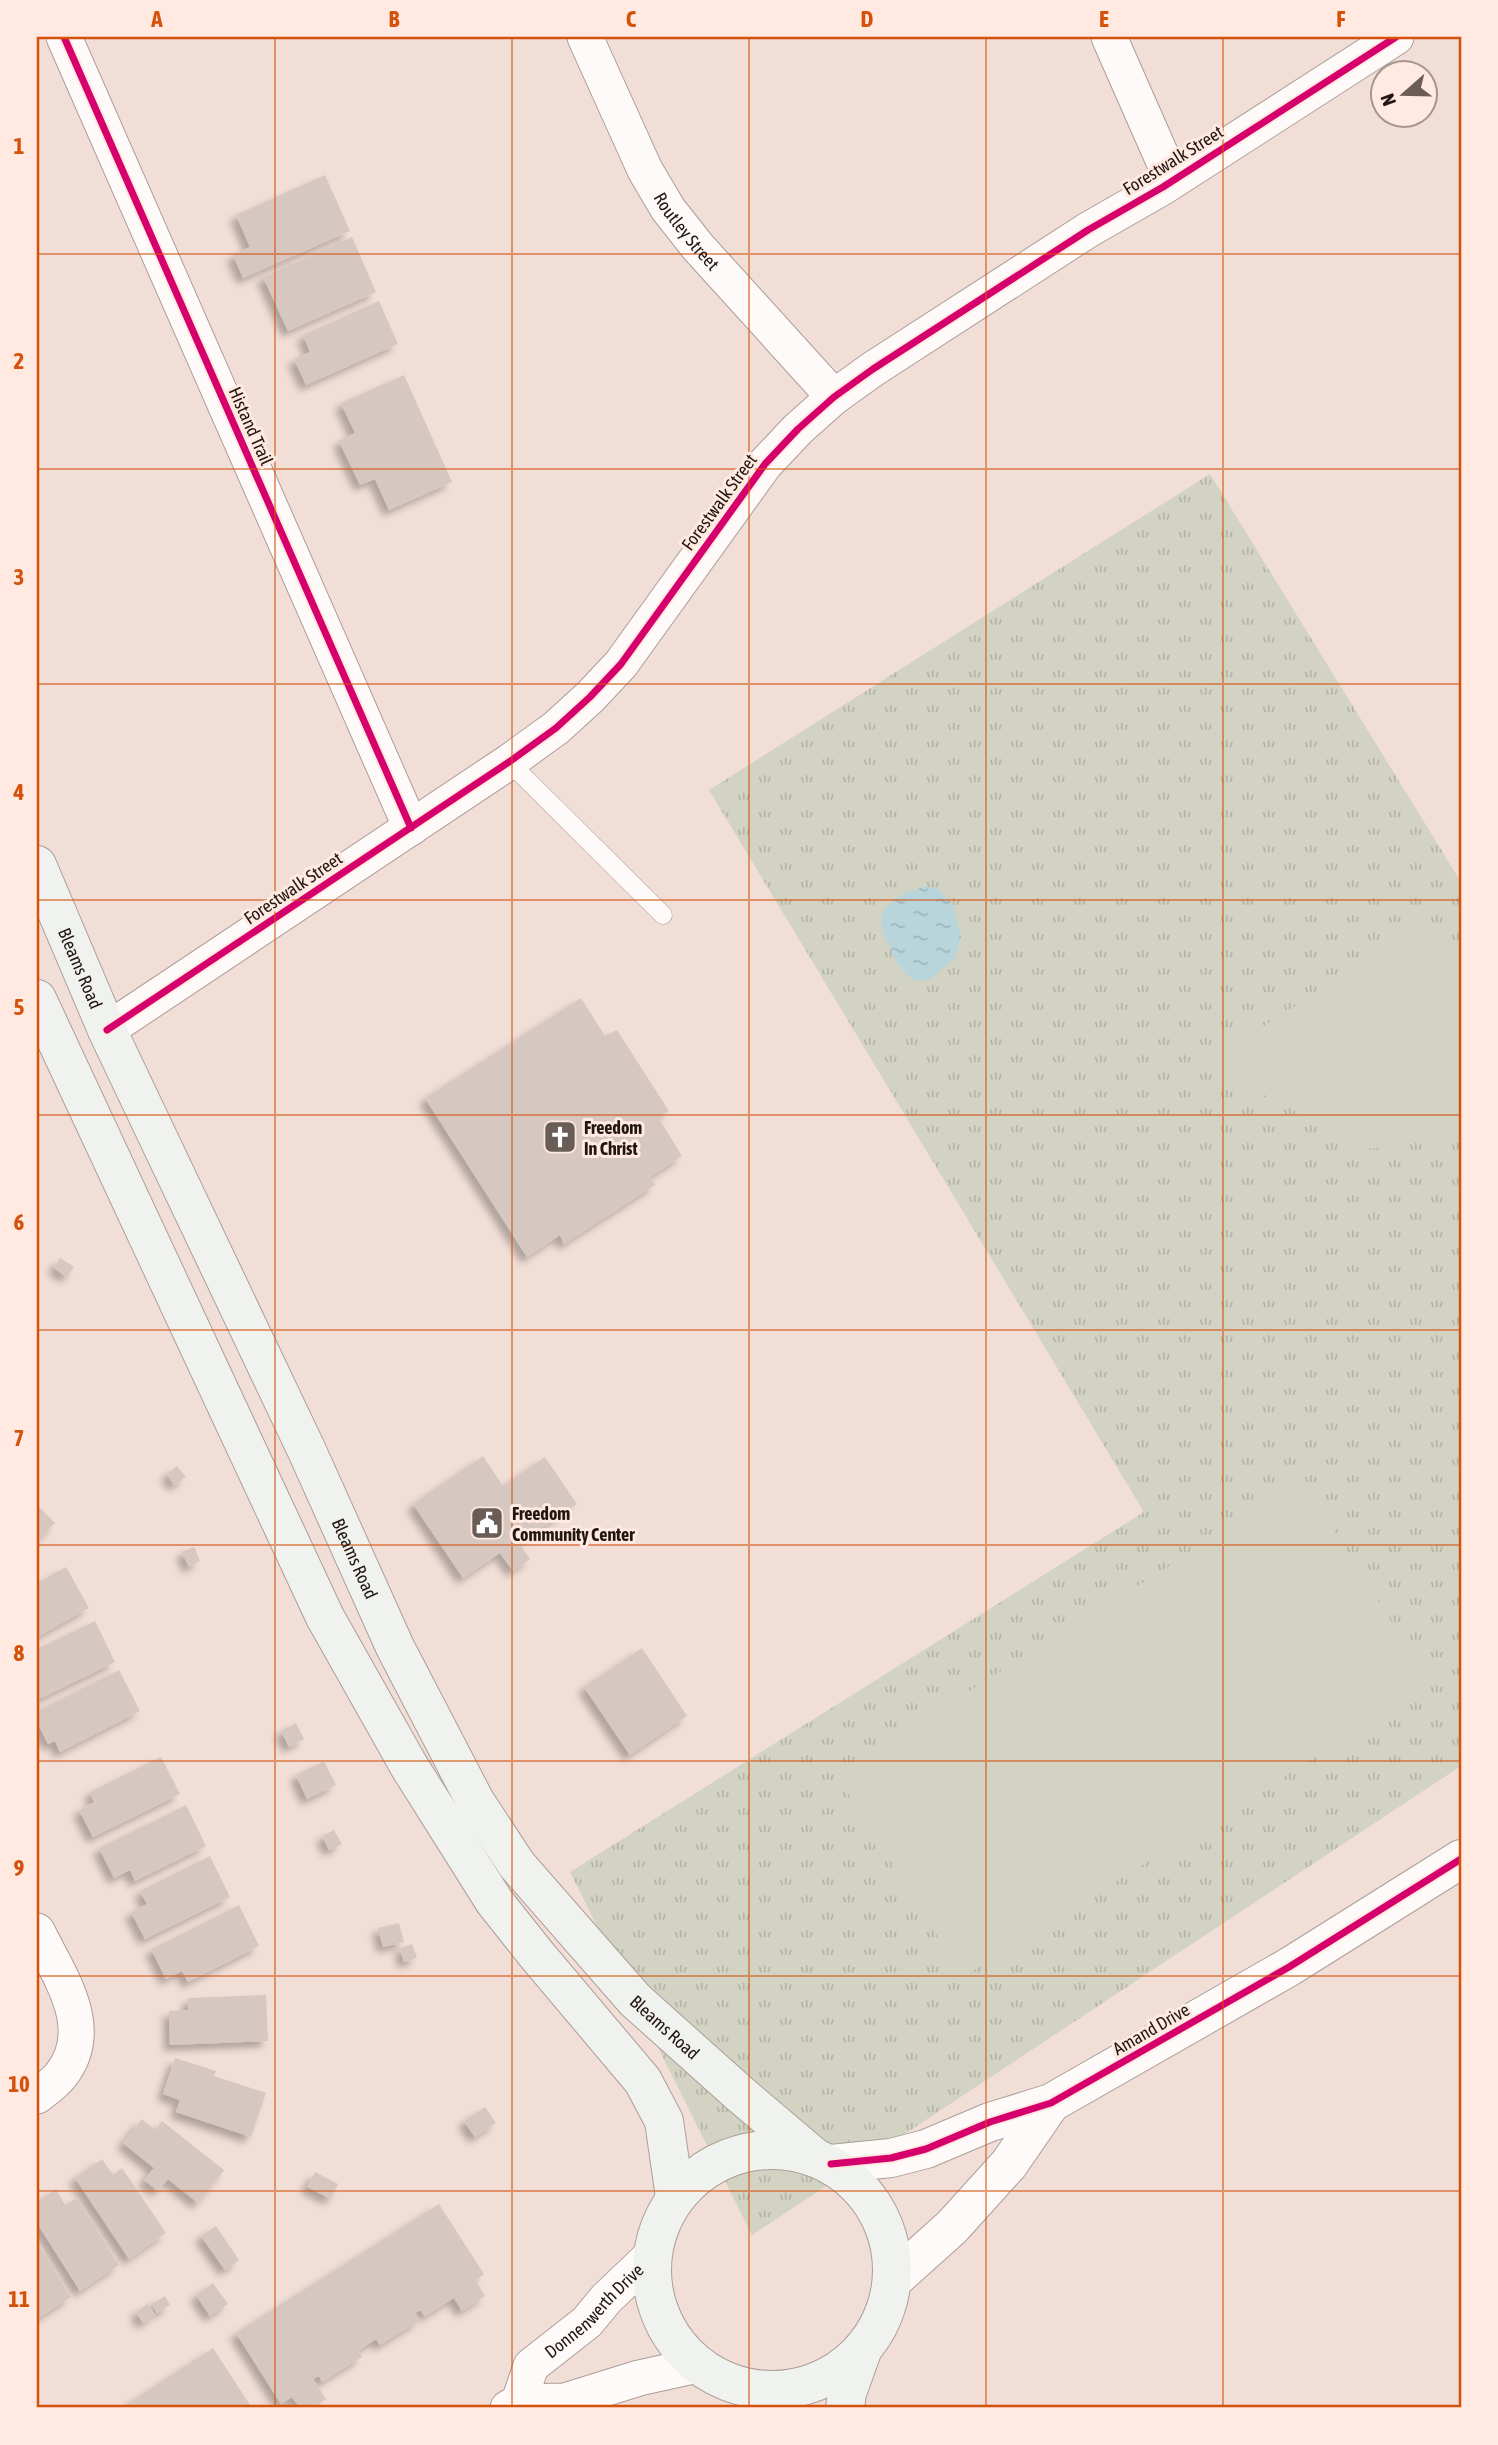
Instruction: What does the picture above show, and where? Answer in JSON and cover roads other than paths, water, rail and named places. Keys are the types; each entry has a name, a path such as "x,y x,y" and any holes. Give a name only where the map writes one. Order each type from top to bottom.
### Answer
{"main road":[{"name":"Bleams Road","path":"37,865 107,1030 307,1451 395,1647 475,1801 517,1865 635,2000 740,2094 822,2160"},
{"path":"37,999 325,1617 409,1766 494,1901 643,2081 664,2121 675,2197"},
{"path":"845,2408 847,2393 862,2351 883,2318 893,2280 891,2245 879,2213 858,2185 822,2160 775,2148 737,2153 702,2170 675,2197 660,2224 652,2255 652,2286 660,2316 676,2343 715,2384 755,2390 794,2389 831,2376 862,2351"}],"street":[{"name":"Histand Trail","path":"64,37 411,828"},
{"name":"Routley Street","path":"585,37 645,170 668,209 698,247 834,397"},
{"path":"1109,37 1172,180"},
{"name":"Forestwalk Street","path":"107,1030 556,728 621,664 765,464 798,429 834,397 1088,230 1172,180 1396,37"},
{"name":"Amand Drive","path":"822,2160 891,2158 1051,2103 1289,1968 1461,1859"},
{"path":"37,1931 74,2006 78,2028 75,2054 60,2077 37,2096"},
{"name":"Amand Drive","path":"893,2280 952,2227 1009,2164 1051,2103"},
{"name":"Donnenwerth Drive","path":"652,2255 606,2299 587,2322 531,2366 514,2405 565,2401 639,2378 715,2384"}],"lane":[{"path":"509,762 663,915"}],"water":[{"path":"926,886 940,890 953,906 961,937 955,958 930,979 915,981 896,961 881,924 882,916 890,903 904,894"}],"place":[{"name":"Freedom In Christ","path":"560,1137"},
{"name":"Freedom Community Center","path":"487,1523"}]}
